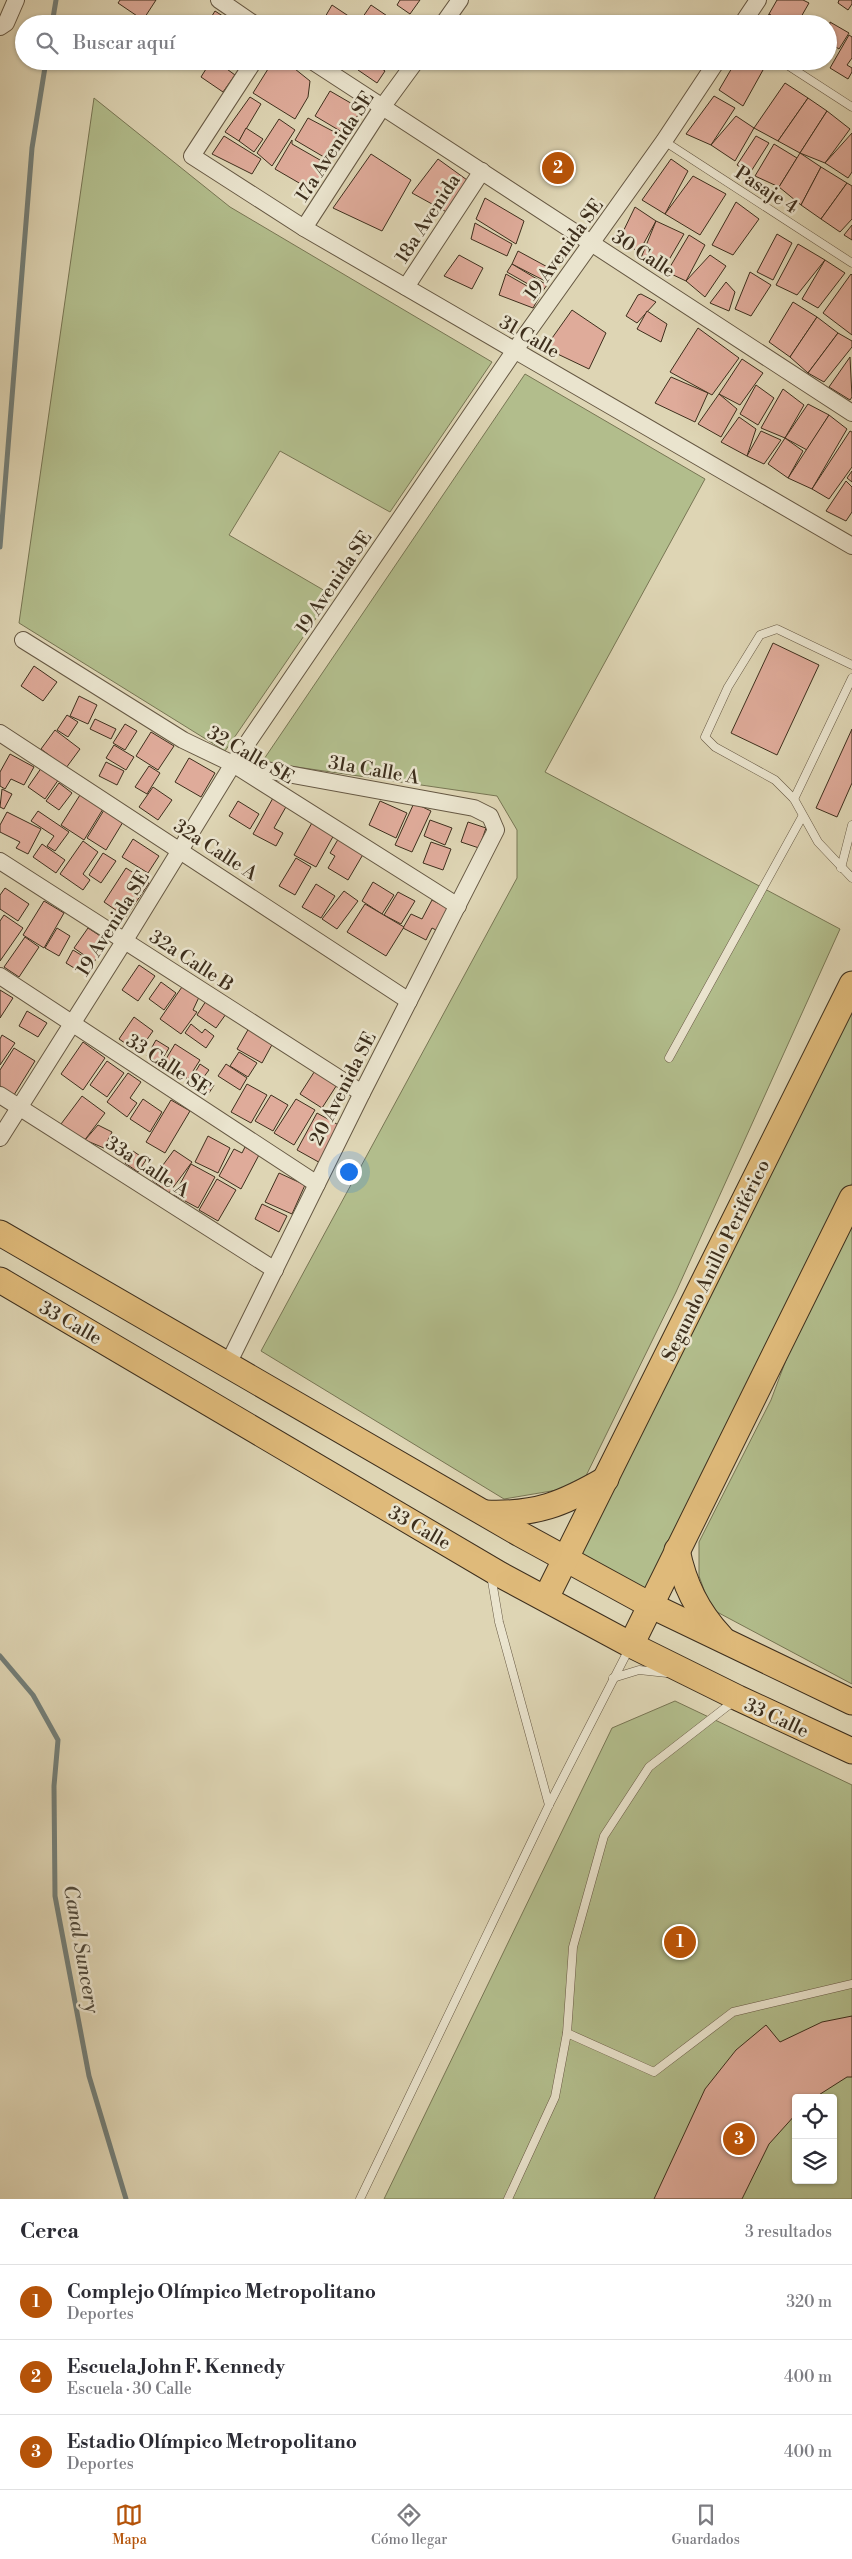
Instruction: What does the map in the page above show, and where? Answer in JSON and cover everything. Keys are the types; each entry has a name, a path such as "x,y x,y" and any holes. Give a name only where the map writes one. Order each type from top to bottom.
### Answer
{"main road":[{"name":"Segundo Anillo Periférico","path":"546,1598 852,984"},
{"path":"631,1645 852,1198"},
{"path":"0,1233 227,1366 566,1559 650,1605 852,1702"},
{"name":"33 Calle","path":"0,1280 490,1568 631,1645 738,1698 852,1751"},
{"path":"483,1513 532,1512 571,1500 606,1479"},
{"path":"677,1550 681,1572 689,1592 706,1620 728,1644"}],"street":[{"path":"0,27 6,23 16,0"},
{"path":"218,0 240,15"},
{"path":"748,15 758,0"},
{"path":"448,15 457,1"},
{"name":"31 Calle","path":"248,70 192,156 304,228 852,546"},
{"name":"30 Calle","path":"326,70 852,413"},
{"name":"17a Avenida SE","path":"304,228 383,106 409,70"},
{"name":"19 Avenida SE","path":"0,1138 73,1025 233,764 515,350 664,141 711,70"},
{"name":"18a Avenida","path":"406,287 482,171"},
{"name":"32 Calle SE","path":"23,640 183,740 233,764 458,906"},
{"name":"32a Calle A","path":"0,733 409,1001"},
{"name":"31a Calle A","path":"233,764 474,808 490,816 496,830"},
{"name":"20 Avenida SE","path":"227,1366 362,1092 496,830"},
{"name":"32a Calle B","path":"0,861 362,1092"},
{"name":"33 Calle SE","path":"0,976 317,1184"},
{"name":"33a Calle A","path":"0,1095 275,1270"}],"lane":[{"path":"795,70 852,107"},
{"name":"Pasaje 4","path":"664,141 852,263"},
{"path":"852,665 777,629 760,635 728,686 705,737 715,747 774,780 794,799 818,842 852,878"},
{"path":"794,799 852,678"},
{"path":"669,1058 802,816"},
{"path":"841,868 852,825"},
{"path":"490,1568 499,1622 549,1806"},
{"path":"360,2199 549,1806 631,1645"},
{"path":"613,1678 640,1670 696,1677"},
{"path":"508,2199 555,2098 567,2033 573,1947 604,1836 650,1767 738,1698"},
{"path":"567,2033 654,2072 733,2012 852,1984"}],"green space":[{"path":"94,98 230,207 492,362 390,512 280,451 229,535 332,595 225,751 19,623"},
{"path":"525,374 705,479 545,772 840,929 676,1292 581,1486 504,1499 261,1351 517,878 517,830 497,796 262,762"},
{"path":"852,985 852,1183 649,1603 570,1561"},
{"path":"852,1223 852,1684 717,1612 707,1598 699,1576 699,1542 771,1400 795,1336"},
{"path":"675,1701 852,1785 852,2199 384,2199 612,1728"}],"building":[{"path":"120,0 156,0 146,15 136,15 118,3"},
{"path":"400,0 420,0 410,14 397,5"},
{"path":"777,0 803,0 809,3 802,15 769,14"},
{"path":"839,0 852,0 852,4 848,10 838,3"},
{"path":"332,5 347,15 326,15"},
{"path":"371,5 386,15 364,15"},
{"path":"215,11 221,15 213,15"},
{"path":"837,26 849,33 839,49 837,48"},
{"path":"849,35 852,37 852,58 847,65 852,68 852,72 848,79 833,70 837,70 837,56"},
{"path":"205,70 228,70 235,75 223,92 201,77"},
{"path":"267,70 296,70 310,81 308,97 295,119 253,93"},
{"path":"358,70 384,70 385,71 377,83"},
{"path":"731,70 763,70 743,106 719,90"},
{"path":"785,83 808,98 778,141 754,128"},
{"path":"330,91 361,109 347,135 315,116"},
{"path":"714,96 735,108 711,145 686,134"},
{"path":"250,97 261,104 239,141 225,132"},
{"path":"808,98 827,111 800,153 778,141"},
{"path":"827,111 850,129 825,163 800,153"},
{"path":"736,116 754,128 735,161 711,145"},
{"path":"308,118 342,136 329,160 295,140"},
{"path":"279,119 295,130 272,166 257,153"},
{"path":"246,128 263,139 254,152 239,141"},
{"path":"852,133 852,172 848,178 825,163"},
{"path":"224,136 261,159 252,174 212,154"},
{"path":"756,136 769,143 750,173 737,165"},
{"path":"292,140 292,144 327,164 313,191 275,169"},
{"path":"774,144 797,158 779,187 755,176"},
{"path":"800,153 821,167 801,205 779,187"},
{"path":"371,154 411,180 382,231 333,208"},
{"path":"438,159 474,185 452,215 412,193"},
{"path":"671,159 688,171 665,214 642,200"},
{"path":"821,167 847,183 821,219 801,205"},
{"path":"693,176 726,194 700,235 665,214"},
{"path":"847,183 852,186 852,219 840,232 821,219"},
{"path":"485,198 524,221 516,244 476,219"},
{"path":"736,202 759,219 733,255 712,245"},
{"path":"635,207 656,221 639,252 619,240"},
{"path":"656,221 684,234 663,270 641,258"},
{"path":"475,223 512,244 507,256 471,239"},
{"path":"852,225 852,240 844,235"},
{"path":"777,234 792,243 773,280 757,272"},
{"path":"689,235 705,245 686,281 667,272"},
{"path":"798,244 825,260 797,295 776,285"},
{"path":"518,251 553,270 549,283 512,264"},
{"path":"459,255 483,268 472,289 444,276"},
{"path":"710,255 726,266 705,297 686,281"},
{"path":"825,260 845,273 818,308 802,299"},
{"path":"512,264 547,285 542,292 507,272"},
{"path":"750,272 771,285 751,316 735,309"},
{"path":"506,274 541,294 533,308 499,295"},
{"path":"852,275 852,335 823,313"},
{"path":"726,282 735,292 729,311 710,303"},
{"path":"641,294 656,302 637,323 626,316 638,295"},
{"path":"793,302 817,317 790,357 769,342"},
{"path":"572,310 606,333 589,369 545,348"},
{"path":"647,311 667,324 661,342 637,329"},
{"path":"817,317 838,333 808,373 790,357"},
{"path":"698,328 739,358 712,395 670,372"},
{"path":"838,333 852,341 852,347 824,382 808,373"},
{"path":"850,357 852,397 850,400 829,387"},
{"path":"742,359 763,373 740,405 719,394"},
{"path":"671,377 708,393 695,422 655,403"},
{"path":"756,385 774,398 758,425 740,414"},
{"path":"783,389 804,405 785,438 761,428"},
{"path":"719,394 737,409 721,437 698,424"},
{"path":"808,404 829,415 807,450 785,438"},
{"path":"829,415 847,429 812,489 788,478"},
{"path":"739,417 756,429 747,456 721,442"},
{"path":"761,431 781,440 764,464 747,456"},
{"path":"850,431 852,432 852,467 829,499 812,489"},
{"path":"785,438 803,451 788,478 768,464"},
{"path":"852,471 852,482 847,478"},
{"path":"846,481 852,487 852,512 846,521 826,511"},
{"path":"773,643 819,665 777,755 731,733"},
{"path":"34,666 57,682 43,701 21,686"},
{"path":"79,696 97,705 88,724 70,716"},
{"path":"67,715 78,722 68,737 57,730"},
{"path":"95,719 116,729 111,739 90,729"},
{"path":"125,724 137,731 125,750 113,743"},
{"path":"852,729 852,783 837,817 816,808"},
{"path":"55,730 80,749 66,768 41,749"},
{"path":"151,732 174,746 158,770 136,756"},
{"path":"114,745 134,757 126,770 106,758"},
{"path":"10,754 34,767 24,785 11,779 5,789 0,786 0,772"},
{"path":"189,758 215,773 201,797 175,782"},
{"path":"106,762 124,771 117,785 99,776"},
{"path":"149,766 160,773 147,794 135,787"},
{"path":"42,767 59,779 45,799 28,787"},
{"path":"59,783 72,793 59,810 46,801"},
{"path":"153,787 172,800 158,820 139,807"},
{"path":"2,789 12,794 4,809 0,807"},
{"path":"80,795 103,809 84,840 61,825"},
{"path":"273,798 287,805 274,828 283,833 276,846 253,834"},
{"path":"238,801 259,814 250,829 229,816"},
{"path":"380,801 407,813 396,838 369,825"},
{"path":"414,803 431,811 412,852 395,845"},
{"path":"104,810 123,822 106,850 87,838"},
{"path":"38,811 69,832 55,851 47,846 54,836 31,821"},
{"path":"7,812 41,829 28,854 16,848 20,842 0,832 0,825"},
{"path":"430,820 452,828 445,845 424,836"},
{"path":"313,821 335,833 316,867 294,855"},
{"path":"468,822 486,828 479,848 461,842"},
{"path":"340,836 365,851 348,880 328,868 335,856 330,853"},
{"path":"133,839 159,856 148,873 122,857"},
{"path":"83,841 98,852 83,874 90,880 83,890 60,874"},
{"path":"431,842 451,849 443,870 423,863"},
{"path":"42,844 65,860 56,873 33,857"},
{"path":"103,853 116,861 101,883 89,875"},
{"path":"296,858 311,867 295,895 279,886"},
{"path":"126,868 149,883 126,917 104,902"},
{"path":"373,882 394,895 382,914 362,901"},
{"path":"316,884 335,896 321,918 302,907"},
{"path":"5,888 29,904 18,921 0,909 0,895"},
{"path":"344,891 358,901 337,929 322,919"},
{"path":"398,892 415,901 401,924 384,915"},
{"path":"432,900 449,909 438,931 432,928 426,940 403,928 411,914 422,919"},
{"path":"44,901 64,913 44,948 23,935"},
{"path":"365,904 404,927 386,956 347,932"},
{"path":"4,915 23,928 0,961 0,921"},
{"path":"57,928 70,936 59,956 45,948"},
{"path":"88,928 108,941 94,962 74,948"},
{"path":"25,937 39,947 19,977 4,967"},
{"path":"73,950 86,958 79,971 66,963"},
{"path":"139,965 155,976 138,1001 122,990"},
{"path":"161,982 176,993 164,1010 149,999"},
{"path":"184,984 200,995 193,1010 197,1012 181,1034 160,1019"},
{"path":"0,990 13,998 0,1018"},
{"path":"206,1001 226,1014 216,1028 197,1015"},
{"path":"27,1011 47,1023 38,1037 19,1026"},
{"path":"134,1017 153,1031 138,1052 119,1039"},
{"path":"191,1024 202,1033 205,1029 214,1036 206,1048 185,1033"},
{"path":"249,1028 274,1041 262,1063 237,1049"},
{"path":"2,1035 15,1043 0,1065 0,1039"},
{"path":"156,1040 169,1048 160,1063 147,1056"},
{"path":"83,1042 105,1058 83,1090 61,1074"},
{"path":"175,1044 200,1060 188,1079 163,1064"},
{"path":"14,1048 35,1061 14,1095 0,1086 0,1070"},
{"path":"239,1052 257,1063 248,1077 230,1066"},
{"path":"107,1061 124,1073 107,1097 90,1085"},
{"path":"320,1063 342,1077 322,1108 300,1094"},
{"path":"200,1064 209,1070 203,1078 214,1085 209,1093 190,1081"},
{"path":"226,1064 247,1078 240,1090 218,1076"},
{"path":"128,1073 141,1082 130,1098 137,1103 127,1117 107,1102"},
{"path":"247,1084 267,1095 251,1123 231,1112"},
{"path":"271,1095 288,1105 273,1131 255,1121"},
{"path":"82,1096 105,1113 84,1141 61,1124"},
{"path":"143,1099 162,1112 150,1132 130,1119"},
{"path":"296,1099 315,1110 294,1145 274,1133"},
{"path":"171,1100 190,1111 165,1153 146,1142"},
{"path":"317,1113 344,1128 324,1165 297,1150"},
{"path":"98,1125 112,1132 104,1148 85,1140"},
{"path":"208,1136 230,1148 218,1173 195,1162"},
{"path":"245,1147 259,1155 241,1189 219,1176 234,1149 242,1153"},
{"path":"174,1150 192,1162 169,1193 152,1180"},
{"path":"133,1151 146,1160 138,1172 125,1163"},
{"path":"191,1164 215,1177 198,1208 174,1195"},
{"path":"279,1173 305,1185 292,1214 265,1202"},
{"path":"217,1179 236,1190 218,1221 199,1210"},
{"path":"262,1204 287,1216 279,1232 255,1219"},
{"path":"852,2016 852,2077 847,2077 820,2094 792,2094 792,2118 769,2144 742,2199 654,2199 705,2089 736,2050 766,2025 780,2042 822,2022"}],"waterway":[{"name":"Canal Suncery","path":"54,15 56,0"},
{"name":"Canal Suncery","path":"0,547 32,148 45,70"},
{"name":"Canal Suncery","path":"0,1656 33,1695 58,1740 54,1786 55,1896 89,2076 126,2199"}],"place":[{"name":"Escuela John F. Kennedy","path":"558,168"},
{"name":"Complejo Olímpico Metropolitano","path":"680,1942"},
{"name":"Estadio Olímpico Metropolitano","path":"739,2139"}]}
